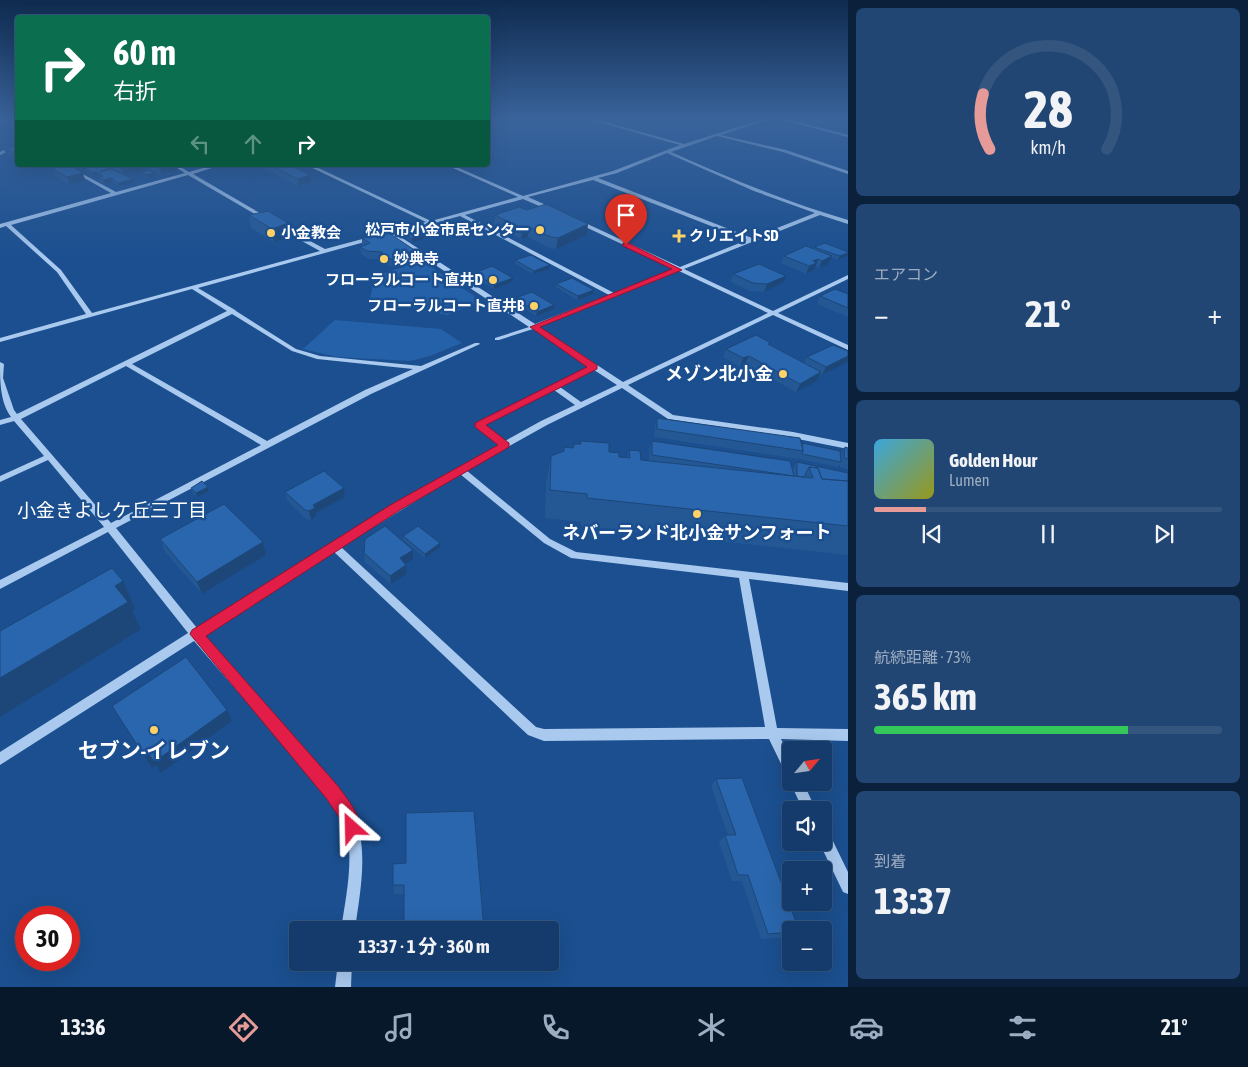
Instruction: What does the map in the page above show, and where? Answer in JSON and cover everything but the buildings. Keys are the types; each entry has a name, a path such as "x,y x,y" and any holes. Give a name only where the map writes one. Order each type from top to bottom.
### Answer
{"street":[{"path":"0,340 615,172 632,165"},
{"path":"696,165 736,184 818,214 848,222"},
{"path":"825,165 848,173"},
{"path":"67,167 114,193"},
{"path":"178,167 324,251"},
{"path":"3,225 205,167"},
{"path":"312,167 430,222"},
{"path":"453,167 557,212"},
{"path":"593,177 752,240"},
{"path":"460,214 613,295"},
{"path":"497,339 534,327 818,214"},
{"path":"574,220 848,348"},
{"path":"3,225 59,272 90,316"},
{"path":"391,233 620,386 671,417 793,435 848,446"},
{"path":"0,759 334,546 460,470 620,386 848,277"},
{"path":"192,287 294,350 319,358 421,369"},
{"path":"0,423 16,418 233,311"},
{"path":"0,585 111,529 266,444 368,392 477,344"},
{"path":"0,364 0,378 7,403 16,418 111,529 196,634 332,792 349,816 354,840 355,859 349,921"},
{"path":"127,364 266,444"},
{"path":"505,445 479,425 594,367"},
{"path":"554,386 580,406"},
{"path":"0,479 48,457"},
{"path":"460,470 547,541 574,555 848,588"},
{"path":"334,546 532,731 544,735 772,733 848,735"},
{"path":"743,575 772,733 782,754"},
{"path":"830,851 848,887"},
{"path":"343,987 344,971"}],"shaded area":[{"path":"422,261 482,301 447,315 370,298 374,281 368,278"},
{"path":"335,320 441,329 462,343 430,356 410,361 337,357 303,349"}],"place":[{"name":"松戸市小金市民センター","path":"540,230"},
{"name":"小金教会","path":"271,233"},
{"name":"クリエイトSD","path":"679,236"},
{"name":"妙典寺","path":"384,259"},
{"name":"フローラルコート直井D","path":"493,280"},
{"name":"フローラルコート直井B","path":"534,306"},
{"name":"メゾン北小金","path":"783,374"},
{"name":"ネバーランド北小金サンフォート","path":"697,514"},
{"name":"セブン-イレブン","path":"154,730"}],"district":[{"name":"小金きよしケ丘三丁目","path":"112,510"}],"route":[{"path":"352,828 349,816 332,792 196,634 396,507 505,445 479,425 594,367 534,327 678,270 626,245"}]}
